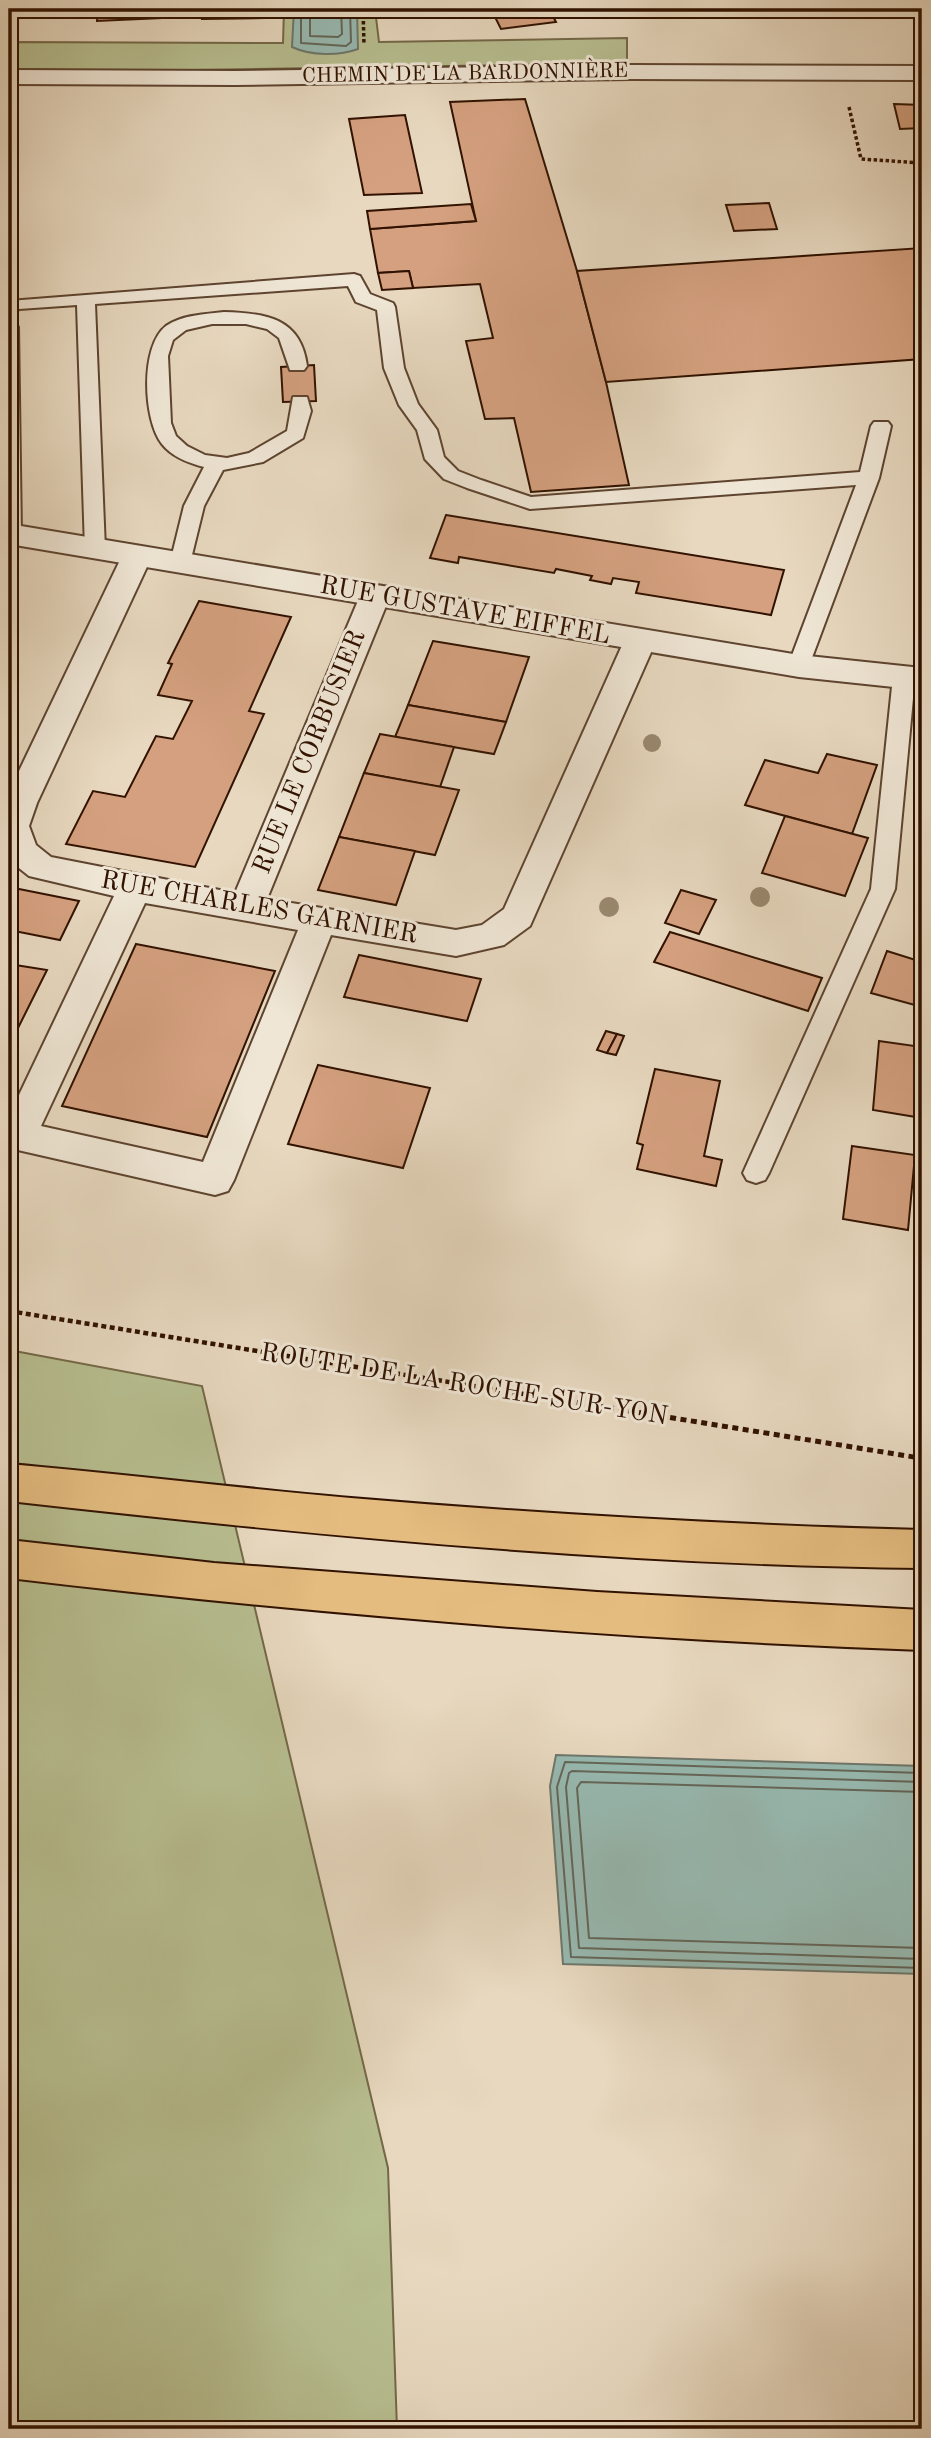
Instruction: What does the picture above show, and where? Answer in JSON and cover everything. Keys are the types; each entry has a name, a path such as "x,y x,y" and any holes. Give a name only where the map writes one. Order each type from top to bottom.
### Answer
{"highway":[{"path":"9,1482 167,1500 450,1525 666,1539 922,1549"},
{"path":"9,1559 214,1583 597,1612 922,1630"}],"street":[{"name":"CHEMIN DE LA BARDONNIÈRE","path":"9,77 922,73"},
{"name":"RUE GUSTAVE EIFFEL","path":"10,534 640,641 799,666 913,678"},
{"name":"RUE CHARLES GARNIER","path":"137,556 10,827 22,852 41,867 135,888 319,921 456,943 492,936 518,917 640,641"},
{"name":"RUE LE CORBUSIER","path":"246,908 375,596"},
{"path":"135,888 18,1136 215,1180 319,921"}],"lane":[{"path":"9,310 11,306 18,304 354,280 363,298 386,307 394,368 409,405 427,430 435,459 451,475 474,484 530,503 869,478"},
{"path":"86,299 95,549"},
{"path":"297,366 296,351 288,334 267,323 243,318 202,320 173,329 163,341 157,357 162,428 174,446 197,461 215,466 247,461 273,451 296,434 300,401"},
{"path":"9,327 10,534"},
{"path":"799,666 869,478 881,426"},
{"path":"180,563 194,506 215,466"},
{"path":"756,1173 883,889 913,678"}],"path":[{"path":"825,72 846,90 861,159 922,163"},
{"name":"ROUTE DE LA ROCHE-SUR-YON","path":"9,1311 920,1458"}],"green space":[{"path":"284,9 375,9 379,42 627,38 627,63 130,71 9,69 9,42 283,43"},
{"path":"9,1350 202,1386 388,2168 397,2429 9,2429"}],"water":[{"path":"294,9 357,9 358,49 325,54 292,47"},
{"path":"556,1755 922,1766 922,1974 563,1964 550,1786"}],"building":[{"path":"9,9 50,9 49,16 9,16"},
{"path":"98,9 163,9 162,18 97,21"},
{"path":"203,9 264,9 264,18 202,19"},
{"path":"460,9 460,10 395,11"},
{"path":"491,9 549,9 556,22 501,29"},
{"path":"525,99 577,271 629,485 531,492 514,418 485,419 466,341 493,338 480,284 413,288 409,271 378,273 370,229 476,221 450,102"},
{"path":"894,104 922,105 922,128 900,129"},
{"path":"405,115 422,193 364,195 349,119"},
{"path":"769,203 777,229 734,231 726,205"},
{"path":"471,204 476,221 370,229 367,211"},
{"path":"922,248 922,312 919,312 922,320 922,359 606,382 577,271"},
{"path":"409,271 413,288 382,290 378,273"},
{"path":"314,365 316,401 283,402 281,367"},
{"path":"446,515 784,570 771,615 636,593 639,582 613,578 611,584 590,580 592,576 556,569 554,573 459,557 458,563 430,558"},
{"path":"199,601 291,617 249,711 264,714 195,867 66,844 93,791 125,797 156,736 173,739 192,701 158,695 172,664 168,663"},
{"path":"433,641 529,657 506,722 408,705"},
{"path":"408,705 506,722 494,754 395,737"},
{"path":"380,734 454,747 440,787 364,773"},
{"path":"827,754 877,765 852,834 745,805 765,760 818,773"},
{"path":"364,773 459,790 435,855 339,837"},
{"path":"785,816 868,838 845,896 762,873"},
{"path":"339,837 415,851 396,905 318,890"},
{"path":"9,887 79,901 60,940 9,930"},
{"path":"681,890 716,900 699,934 665,923"},
{"path":"670,932 822,978 808,1011 654,962"},
{"path":"136,944 275,971 207,1137 62,1106"},
{"path":"887,951 922,962 922,1007 871,993"},
{"path":"359,955 481,979 467,1021 344,997"},
{"path":"9,964 47,970 9,1046"},
{"path":"606,1031 617,1034 607,1053 597,1050"},
{"path":"617,1034 624,1036 616,1055 607,1053"},
{"path":"879,1041 922,1047 922,1118 873,1110"},
{"path":"318,1065 430,1088 403,1168 288,1144"},
{"path":"655,1069 720,1081 704,1156 722,1160 716,1186 637,1169 643,1145 637,1143"},
{"path":"852,1146 915,1155 908,1230 843,1219"}]}
